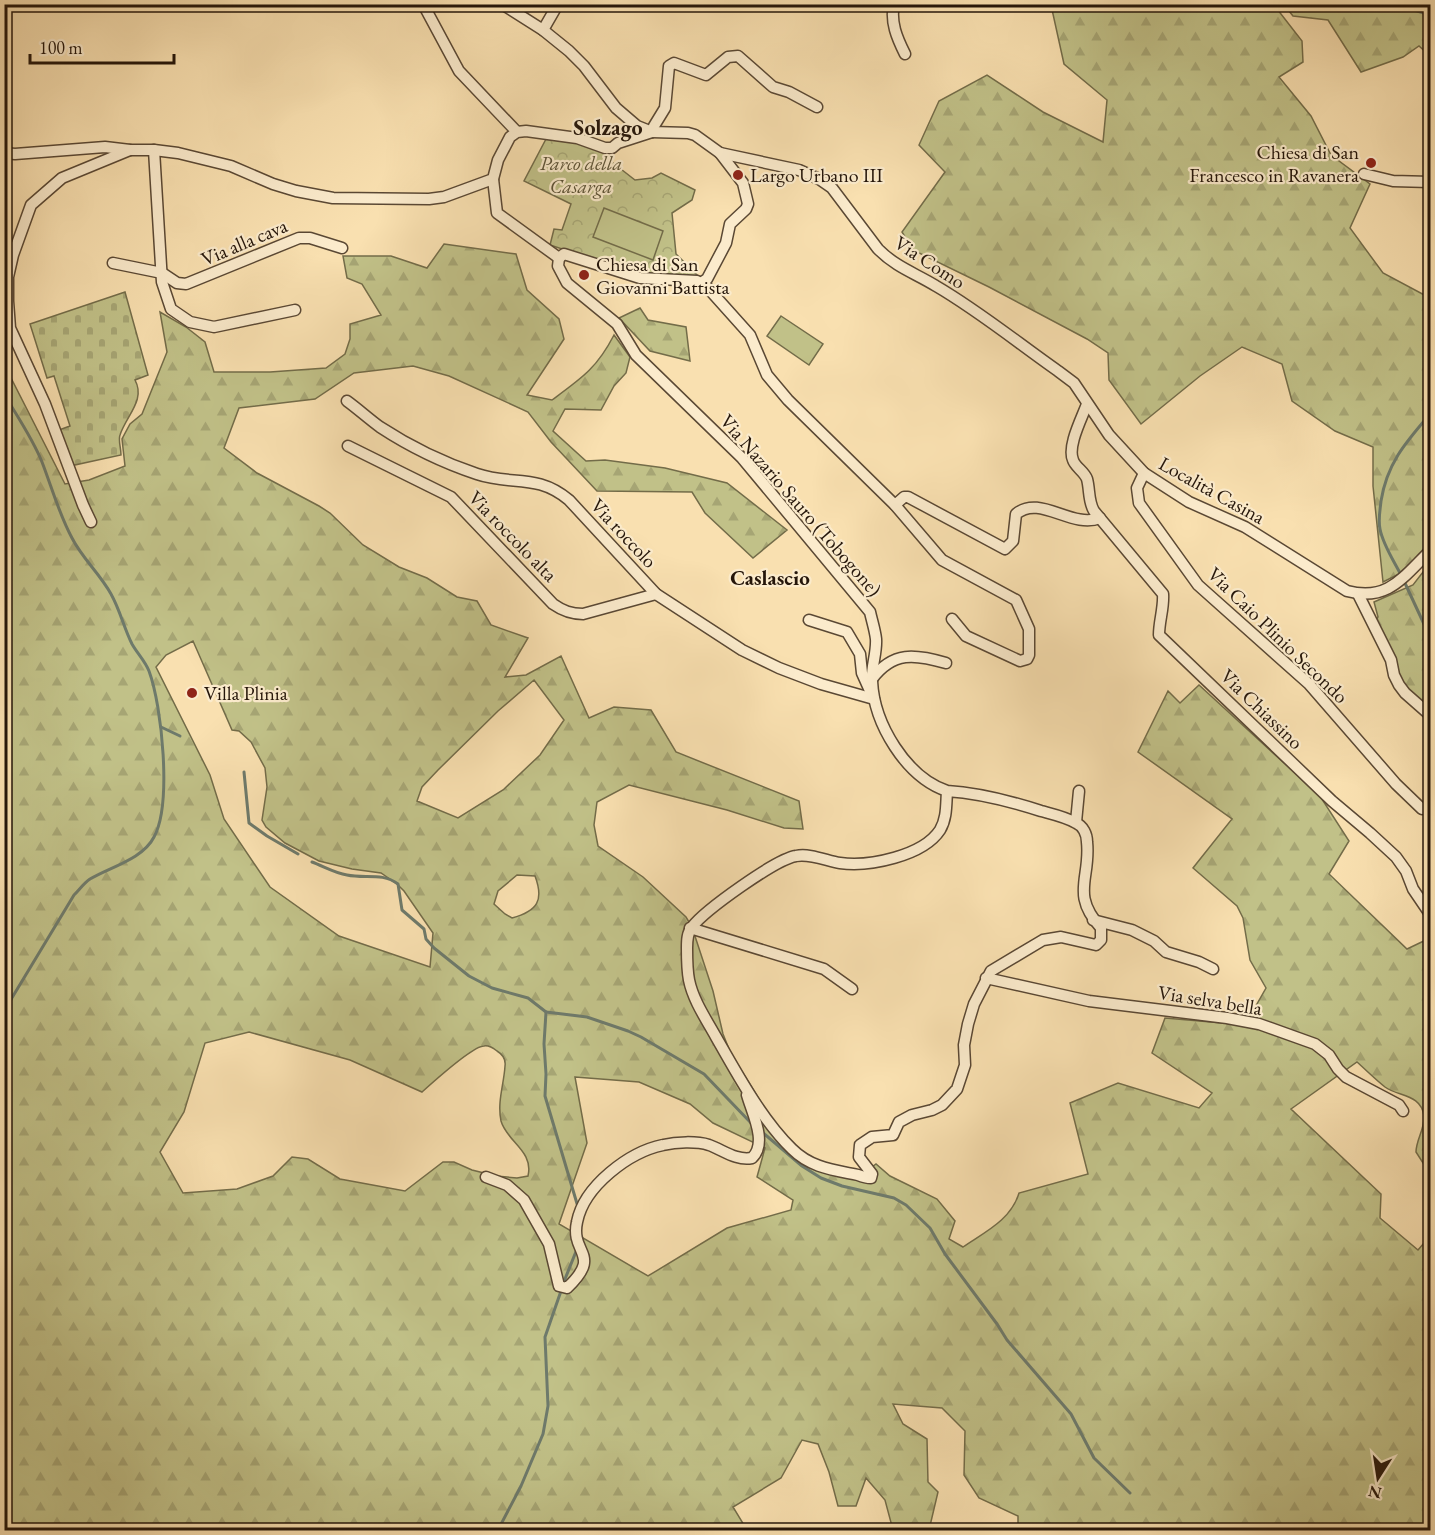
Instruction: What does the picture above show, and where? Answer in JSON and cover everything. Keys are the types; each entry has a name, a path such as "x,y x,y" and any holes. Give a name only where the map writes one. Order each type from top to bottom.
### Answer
{"street":[{"path":"423,4 459,71 517,132"},
{"path":"502,4 543,30 584,66 616,108 637,126 652,132"},
{"path":"543,30 558,4"},
{"path":"894,4 894,26 905,54"},
{"path":"652,132 665,108 669,66 674,63 706,75 728,57 738,56 773,87 789,92 817,107"},
{"path":"652,132 618,143 612,148 577,138 526,131 517,132 510,137 498,160 493,179 497,213 559,258 564,254 569,255 640,278 701,283 707,279 726,243 730,224 746,209 748,204 743,183 720,153"},
{"name":"Via Como","path":"652,132 695,135 720,153 800,170 826,183 888,259 900,268 936,286 1059,370 1074,383 1087,404"},
{"path":"4,153 105,147 178,153 231,166 296,191 333,198 429,199 444,197 493,179"},
{"path":"91,522 45,404 10,328 8,277 13,255 31,205 62,178 130,150"},
{"path":"154,150 162,282 171,309 190,322 213,327 295,310"},
{"path":"1364,174 1393,181 1431,182"},
{"name":"Via alla cava","path":"114,263 162,273 180,284 190,284 304,237 342,248"},
{"name":"Via Nazario Sauro (Tobogone)","path":"559,258 558,266 567,283 616,324 636,355 742,458 870,612 876,639 872,680 874,699 889,738 914,772 932,786 947,791"},
{"path":"701,283 750,335 767,375 788,400 895,505 942,560 1016,600 1029,629 1029,655 1020,661 980,644 966,636 952,618"},
{"name":"Via roccolo","path":"347,401 381,427 416,447 467,470 492,478 531,482 556,489 569,500 656,594 752,654 821,684 874,699"},
{"path":"895,505 904,497 908,497 1005,549 1009,547 1014,537 1016,514 1025,508 1042,509 1076,520 1090,521 1100,518 1091,506 1087,477 1073,460 1071,451 1087,404"},
{"name":"Località Casina","path":"1087,404 1109,435 1144,472 1189,502 1245,527 1347,591 1358,594"},
{"name":"Via roccolo alta","path":"348,446 451,497 561,610 572,614 584,614 656,594"},
{"name":"Via Caio Plinio Secondo","path":"1144,472 1137,488 1139,502 1198,585 1309,684 1396,784 1422,809"},
{"name":"Via Chiassino","path":"1100,518 1163,594 1164,606 1159,624 1159,635 1332,801 1395,857 1406,871 1413,889 1431,914"},
{"path":"1431,551 1391,588 1375,594 1358,594 1391,660 1399,685 1431,715"},
{"path":"808,620 847,632 860,654 865,682 874,699"},
{"path":"872,680 881,667 902,657 916,657 946,663"},
{"path":"947,791 1005,800 1076,822 1082,827 1088,842 1084,887 1086,904 1093,920 1101,928 1099,944 1091,945 1061,937 1043,940 991,970 974,1004 964,1045 963,1077 951,1098 932,1110 899,1122 893,1135 872,1137 860,1145 859,1157 872,1174 871,1178 816,1166 792,1149 745,1089 700,1008 689,981 687,946 690,928 764,872 788,858 798,855 842,864 864,863 914,852 927,844 941,828 946,813 947,791"},
{"path":"1076,822 1079,791"},
{"path":"1093,920 1132,930 1154,941 1166,952 1199,962 1213,969"},
{"path":"690,928 824,969 852,989"},
{"name":"Via selva bella","path":"986,978 1089,1001 1259,1024 1315,1044 1329,1055 1346,1077 1399,1105 1403,1111"},
{"path":"486,1177 507,1185 524,1200 549,1244 560,1286 567,1288 578,1278 585,1263 577,1231 581,1210 600,1181 631,1157 646,1149 665,1144 707,1144 725,1154 749,1159 759,1151 759,1137 745,1089"}],"green space":[{"path":"1051,5 1274,5 1302,41 1303,62 1279,77 1311,116 1331,155 1370,184 1350,228 1383,273 1430,298 1430,547 1403,572 1383,582 1373,486 1373,447 1335,431 1292,401 1282,364 1242,347 1200,376 1141,424 1109,380 1108,353 1087,339 989,287 913,250 902,232 945,172 919,145 939,101 987,75 1043,112 1103,142 1107,100 1064,64"},
{"path":"1284,5 1430,5 1430,56 1419,46 1403,57 1361,72 1328,20 1293,16"},
{"name":"Parco della Casarga","path":"546,139 586,144 610,152 608,159 635,180 652,178 661,173 695,190 692,200 672,213 676,254 700,278 641,275 550,245 554,229 562,230 571,204 524,181"},
{"path":"604,208 663,231 653,260 593,237"},
{"path":"444,244 516,254 527,290 559,319 564,339 527,395 552,400 588,372 614,335 630,357 626,373 614,386 601,410 565,409 553,431 586,461 605,460 665,468 727,483 787,530 753,558 705,513 692,492 597,491 551,442 528,412 449,376 413,366 354,373 315,399 239,408 224,448 257,473 330,513 363,545 399,567 427,578 457,597 477,601 491,625 528,638 505,677 526,675 561,656 589,718 614,707 651,710 676,752 799,801 803,829 784,828 727,810 629,785 597,802 594,825 598,846 643,877 686,917 692,927 731,1054 792,1152 859,1177 876,1164 890,1176 937,1199 955,1221 949,1239 963,1247 1004,1218 1019,1193 1088,1174 1070,1103 1118,1083 1199,1108 1212,1093 1152,1053 1165,1018 1245,1025 1266,988 1250,960 1243,918 1237,906 1193,868 1232,819 1138,752 1168,691 1180,703 1199,685 1320,796 1349,841 1329,874 1407,949 1430,938 1430,1174 1416,1152 1424,1120 1419,1104 1385,1087 1357,1062 1291,1109 1381,1194 1380,1218 1418,1250 1430,1236 1430,1530 1018,1530 1018,1516 979,1498 964,1475 965,1431 942,1408 893,1404 903,1424 927,1439 928,1482 938,1492 929,1530 893,1530 885,1500 866,1478 856,1506 838,1506 829,1472 818,1444 802,1440 781,1478 733,1507 747,1530 5,1530 4,348 7,370 65,484 89,480 125,466 122,439 130,424 142,414 167,352 160,312 186,327 205,342 214,372 270,372 326,368 345,354 350,339 350,324 381,315 362,284 347,278 343,256 391,256 427,268","holes":["193,641 232,730 239,731 251,742 265,768 267,787 262,820 266,827 285,843 319,861 381,873 397,884 433,933 430,967 339,936 270,887 224,819 210,775 156,667 166,655","534,680 564,720 540,755 503,790 458,818 417,801 422,787 498,711","517,875 535,876 539,898 528,912 512,918 494,904 498,891","249,1032 350,1060 422,1092 471,1052 488,1046 499,1052 504,1059 501,1121 524,1153 529,1167 528,1176 517,1178 496,1176 472,1170 454,1162 443,1162 405,1191 340,1179 308,1159 292,1157 273,1176 237,1189 183,1193 160,1152 184,1112 205,1043","575,1077 639,1082 690,1104 713,1123 765,1148 757,1177 793,1200 791,1210 727,1228 648,1276 559,1224 587,1143"]},
{"path":"125,292 148,375 135,380 138,387 137,401 120,435 121,455 70,466 59,430 70,426 54,376 47,378 30,324"},
{"path":"640,308 648,320 686,327 690,361 650,351 619,318"},
{"path":"781,316 823,344 809,365 767,336"},
{"path":"1430,563 1430,710 1402,683 1375,622 1378,617 1374,602 1413,585"}],"waterway":[{"path":"1395,4 1430,15"},
{"path":"4,394 38,453 72,538 111,594 132,644 149,671 158,707 164,779 159,822 149,845 134,857 90,879 74,895 4,1011"},
{"path":"1401,575 1381,535 1379,522 1381,501 1393,464 1430,414"},
{"path":"1404,581 1430,637"},
{"path":"161,727 180,736"},
{"path":"244,772 249,823 298,854"},
{"path":"312,862 343,874 392,880 398,884 402,910 424,929 426,939 434,948 469,976 492,988 528,998 546,1012 545,1096 578,1207"},
{"path":"546,1012 587,1017 641,1037 704,1074 752,1124"},
{"path":"762,1132 802,1166 821,1178 842,1186 894,1198 906,1205 930,1228 945,1254 1007,1340 1071,1414 1094,1458 1130,1493"},
{"path":"563,1284 577,1249"},
{"path":"498,1530 521,1486 543,1434 548,1406 545,1337 561,1291"}],"place":[{"name":"Chiesa di San Francesco in Ravanera","path":"1371,163"},
{"name":"Largo Urbano III","path":"738,175"},
{"name":"Chiesa di San Giovanni Battista","path":"584,275"},
{"name":"Villa Plinia","path":"192,693"}],"district":[{"name":"Solzago","path":"608,127"},
{"name":"Caslascio","path":"770,577"}]}
